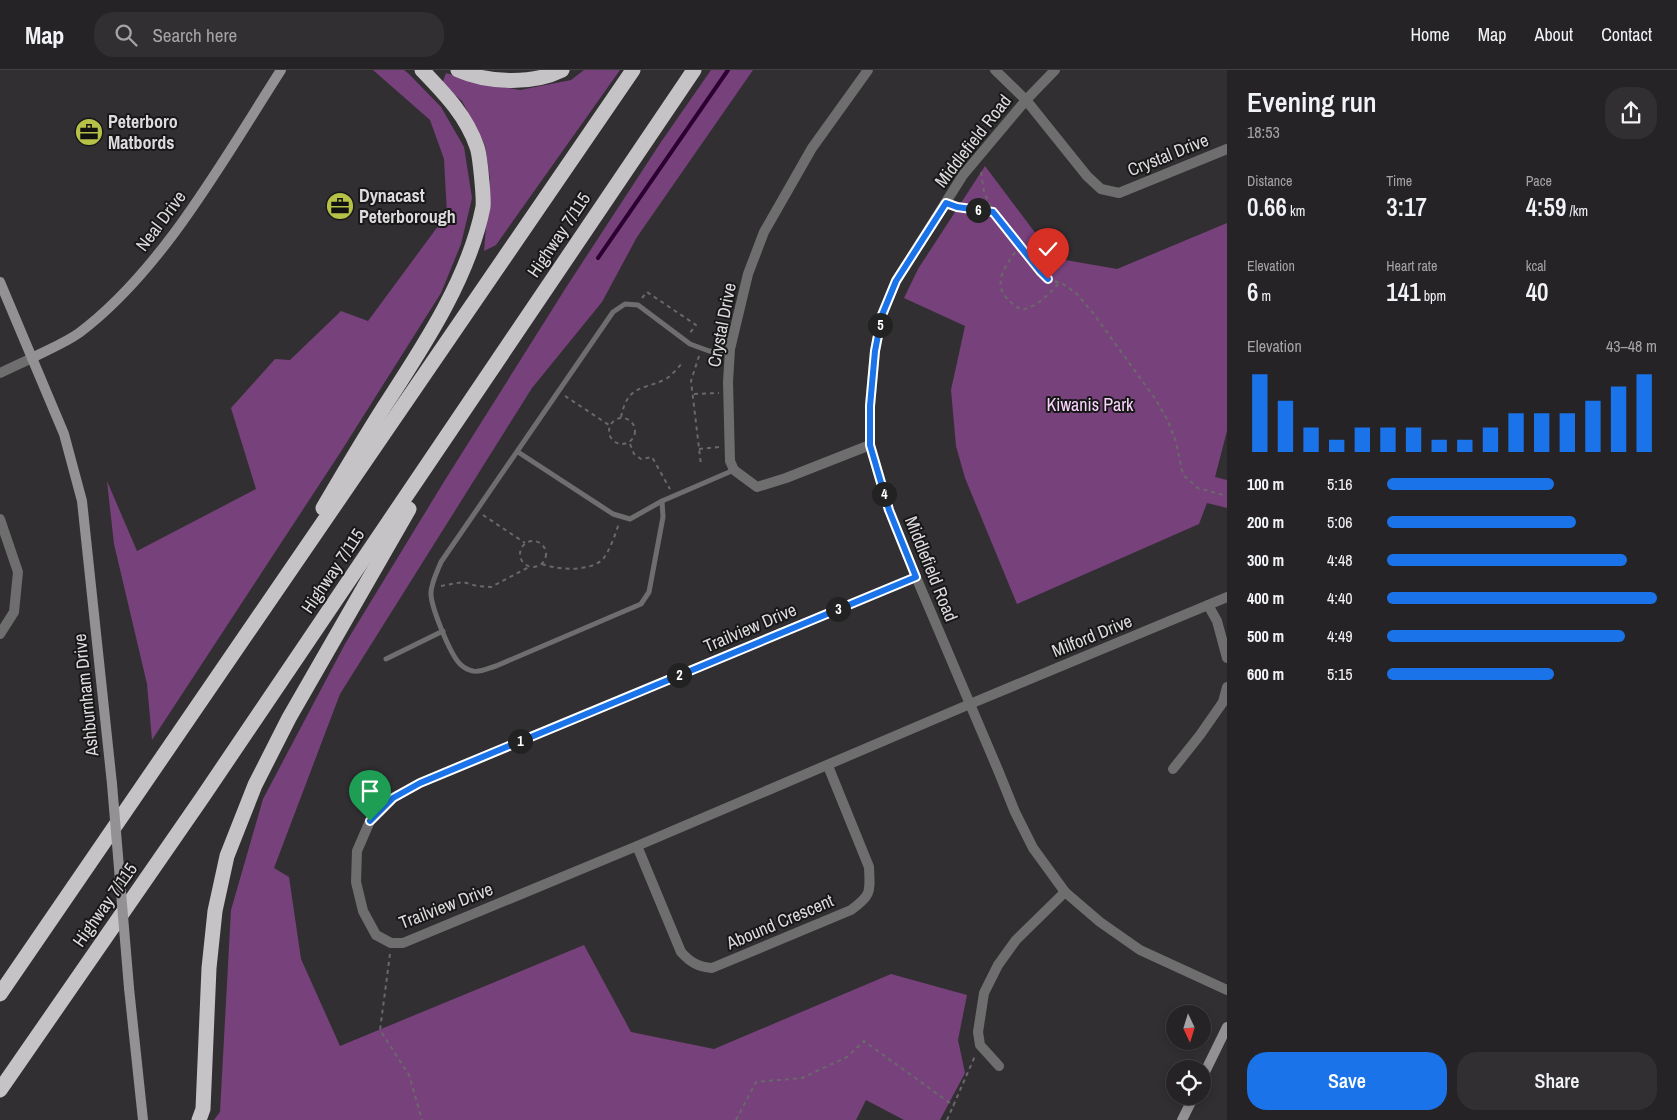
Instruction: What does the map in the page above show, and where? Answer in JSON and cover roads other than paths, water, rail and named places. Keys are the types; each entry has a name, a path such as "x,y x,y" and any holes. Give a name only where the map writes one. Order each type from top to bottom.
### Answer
{"highway":[{"path":"309,545 321,512 361,444 430,336 458,280 473,240 483,205 478,148 455,105 422,70"},
{"path":"458,70 473,77 500,80 529,79 562,70"},
{"name":"Highway 7/115","path":"0,994 633,70"},
{"name":"Highway 7/115","path":"0,1090 202,798 694,70"},
{"path":"199,1120 203,1109 209,968 215,910 227,856 255,786 290,718 403,518 469,419 497,360"}],"main road":[{"name":"Neal Drive","path":"32,358 78,334 111,305 149,264 194,205 282,70"},
{"name":"Ashburnham Drive","path":"0,282 64,434 82,501 112,784 129,988 143,1120"},
{"path":"1211,1060 1227,1027"},
{"path":"1182,1120 1190,1105"}],"street":[{"name":"Crystal Drive","path":"734,470 730,461 728,393 730,354 748,274 764,232 812,148 868,70"},
{"name":"Crystal Drive","path":"995,70 1026,100 1087,176 1101,189 1119,193 1227,149"},
{"name":"Middlefield Road","path":"1055,70 1026,100 963,175 896,281 882,315 874,360 870,406 870,445 889,510 916,577 1014,812 1033,848 1065,892 1100,922 1140,950 1227,990"},
{"path":"0,373 32,358"},
{"path":"734,470 757,487 786,478 870,445"},
{"path":"0,519 18,572 14,612 0,634"},
{"name":"Trailview Drive","path":"916,577 420,783 393,798 370,821 357,851 356,882 363,911 376,935 391,942 403,943 828,766 970,704"},
{"name":"Milford Drive","path":"970,704 1227,597"},
{"path":"1208,605 1217,622 1227,658"},
{"path":"1173,768 1200,735 1223,702 1227,687"},
{"name":"Abound Crescent","path":"637,846 681,952 690,961 702,968 712,968 842,914 866,899 870,884 869,867 828,766"},
{"path":"998,1066 980,1045 978,1032 984,993 998,965 1016,940 1065,892"}],"lane":[{"path":"662,501 663,517 649,592 641,604 532,651 475,672 459,663 450,649 432,604 430,593 433,580 441,562 613,312 625,304 638,305 685,340 701,348 730,354"},
{"path":"518,452 613,514 630,519 662,501 734,470"},
{"path":"386,659 443,631"}],"waterway":[{"path":"598,258 728,70"}],"place":[{"name":"Peterboro Matbords","path":"89,132"},
{"name":"Dynacast Peterborough","path":"340,206"}],"park label":[{"name":"Kiwanis Park","path":"1090,405"}]}
